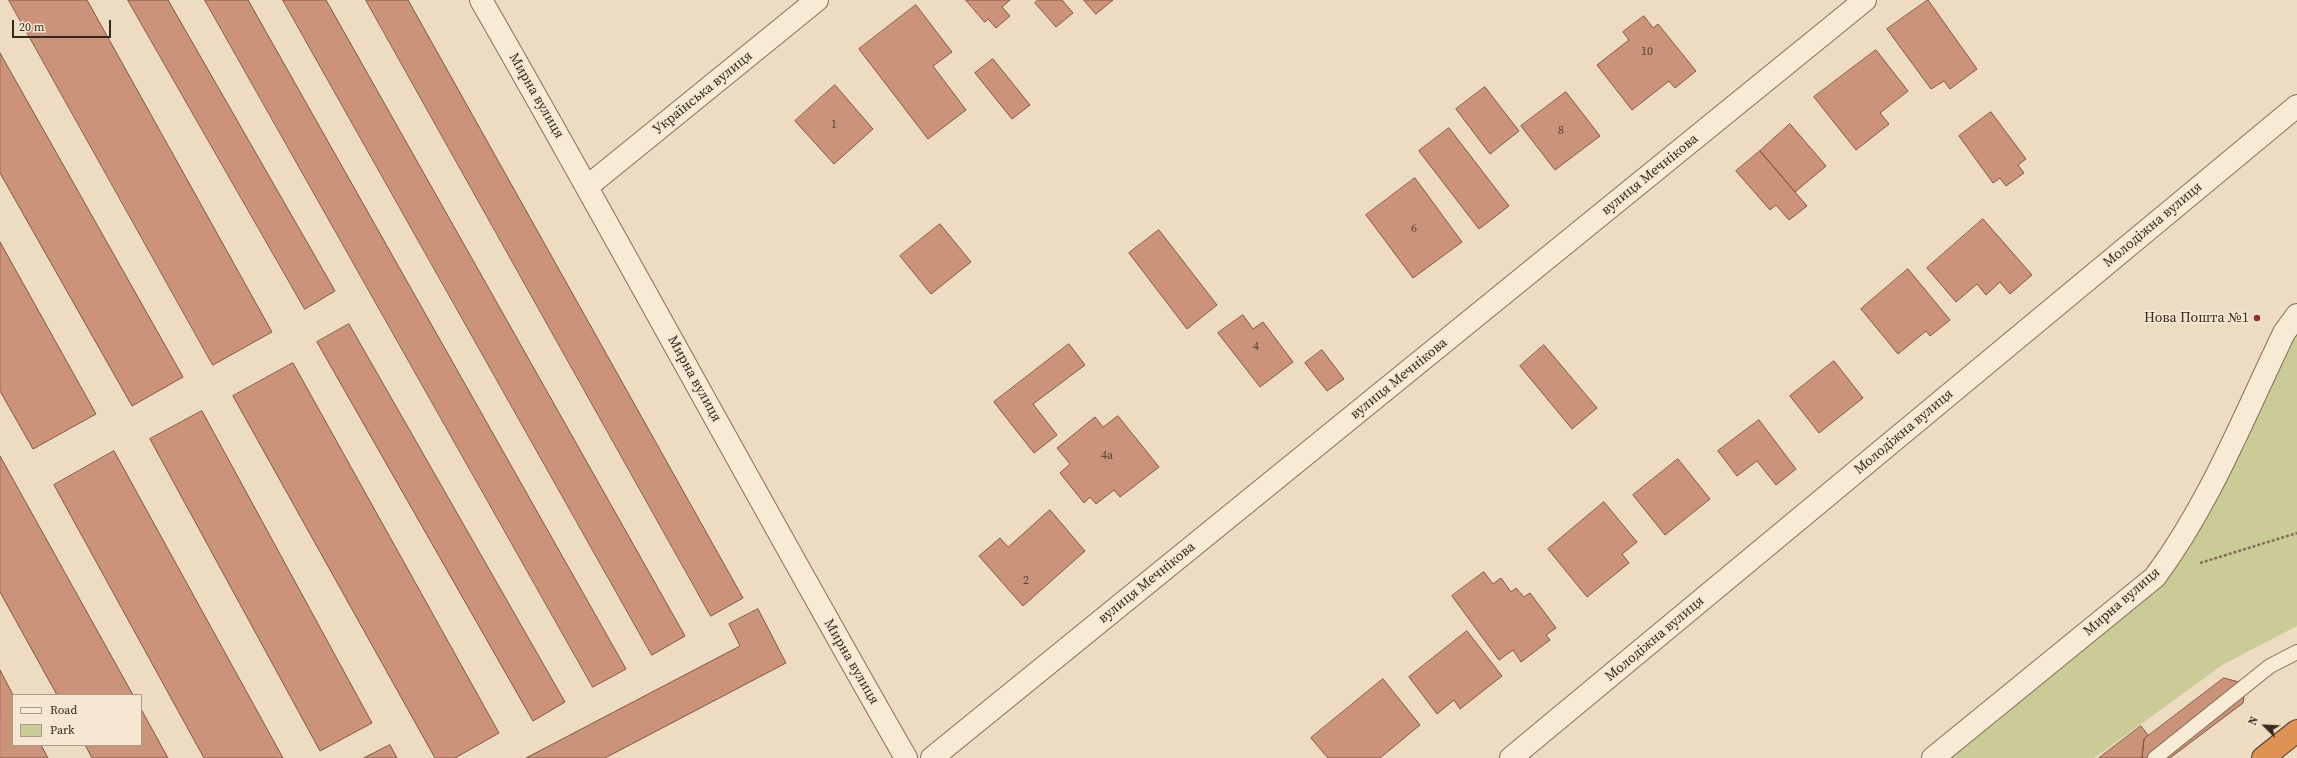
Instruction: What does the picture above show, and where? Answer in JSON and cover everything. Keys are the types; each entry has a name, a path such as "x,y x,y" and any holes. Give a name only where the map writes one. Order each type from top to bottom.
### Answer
{"highway":[{"path":"2263,758 2297,731"}],"street":[{"name":"Мирна вулиця","path":"481,0 588,186 836,635 906,758"},
{"name":"Українська вулиця","path":"588,186 817,0"},
{"name":"вулиця Мечнікова","path":"932,758 1865,0"},
{"name":"Молодіжна вулиця","path":"1511,758 2297,106"},
{"name":"Мирна вулиця","path":"1933,758 2155,577 2178,546 2198,513 2284,333 2297,315"}],"lane":[{"path":"2155,758 2270,666 2297,652"}],"path":[{"path":"2155,577 2297,533"}],"green space":[{"path":"2297,320 2297,626 2224,664 2094,758 1933,758 2155,577"}],"building":[{"path":"9,0 87,0 272,332 213,365"},
{"path":"128,0 168,0 335,291 305,309"},
{"path":"205,0 248,0 626,669 593,687"},
{"path":"283,0 326,0 685,636 652,655"},
{"path":"366,0 408,0 743,598 711,616"},
{"path":"966,0 1010,0 1002,7 1010,16 996,28 988,19 985,22"},
{"path":"1038,0 1062,0 1073,13 1056,27 1035,3"},
{"path":"1084,0 1113,0 1096,14"},
{"path":"1928,0 1977,69 1950,89 1944,81 1931,89 1887,29"},
{"path":"916,5 952,52 933,66 966,110 928,139 859,49"},
{"path":"1644,16 1653,28 1658,24 1696,71 1675,88 1669,81 1632,110 1597,65 1629,40 1623,32"},
{"path":"1876,50 1908,91 1880,113 1889,124 1856,150 1814,97"},
{"path":"0,53 183,377 132,406 0,173"},
{"path":"993,59 1030,105 1012,119 975,73"},
{"path":"835,85 873,129 834,164 795,121"},
{"path":"1485,87 1519,131 1490,154 1456,109"},
{"path":"1566,92 1600,136 1555,170 1521,126"},
{"path":"1991,112 2026,159 2018,165 2024,173 2006,186 2000,178 1993,183 1959,136"},
{"path":"1790,124 1826,166 1795,192 1760,151"},
{"path":"1449,128 1509,206 1479,229 1419,151"},
{"path":"1760,151 1807,206 1789,220 1776,205 1770,210 1736,171"},
{"path":"1415,178 1462,242 1413,278 1366,215"},
{"path":"1983,219 2032,275 2010,294 2000,282 1986,295 1977,284 1956,302 1927,268"},
{"path":"940,224 971,262 931,294 900,256"},
{"path":"1159,230 1217,305 1187,329 1129,253"},
{"path":"0,242 96,414 33,449 0,391"},
{"path":"1908,269 1950,320 1930,336 1926,331 1898,354 1861,309"},
{"path":"1243,315 1253,329 1263,322 1293,362 1260,387 1218,333"},
{"path":"349,324 565,702 533,721 317,342"},
{"path":"1069,344 1085,365 1033,404 1057,435 1034,453 994,402"},
{"path":"1544,345 1597,408 1572,429 1520,366"},
{"path":"1322,350 1344,379 1327,391 1305,363"},
{"path":"1834,361 1863,398 1819,433 1790,396"},
{"path":"293,363 499,733 455,758 435,758 233,396"},
{"path":"202,411 372,723 320,751 150,439"},
{"path":"1118,416 1159,467 1120,497 1114,490 1096,504 1090,497 1084,503 1060,473 1070,464 1057,448 1095,417 1103,427"},
{"path":"1759,420 1796,469 1776,485 1757,461 1737,476 1718,451"},
{"path":"114,451 283,758 204,758 54,485"},
{"path":"0,456 132,694 56,694 0,592"},
{"path":"1678,459 1710,499 1665,535 1633,495"},
{"path":"1604,502 1637,542 1622,554 1629,563 1587,597 1548,549"},
{"path":"1050,510 1085,551 1023,606 979,556 1000,538 1008,547"},
{"path":"1484,572 1493,584 1501,578 1511,592 1516,588 1524,597 1530,593 1556,628 1546,635 1550,640 1521,662 1513,650 1499,660 1452,596"},
{"path":"758,609 786,663 605,758 526,758 740,646 729,624"},
{"path":"1467,631 1502,676 1460,709 1454,700 1437,714 1409,677"},
{"path":"0,670 12,694 12,746 42,746 48,758 0,758"},
{"path":"2224,678 2246,684 2243,703 2170,758 2142,758 2144,739"},
{"path":"1383,679 1420,725 1380,758 1328,758 1311,738"},
{"path":"142,711 168,758 92,758 86,746 142,746"},
{"path":"2141,726 2148,735 2144,739 2142,758 2099,758"},
{"path":"390,745 397,758 364,758"}],"place":[{"name":"Нова Пошта №1","path":"2257,318"}]}
